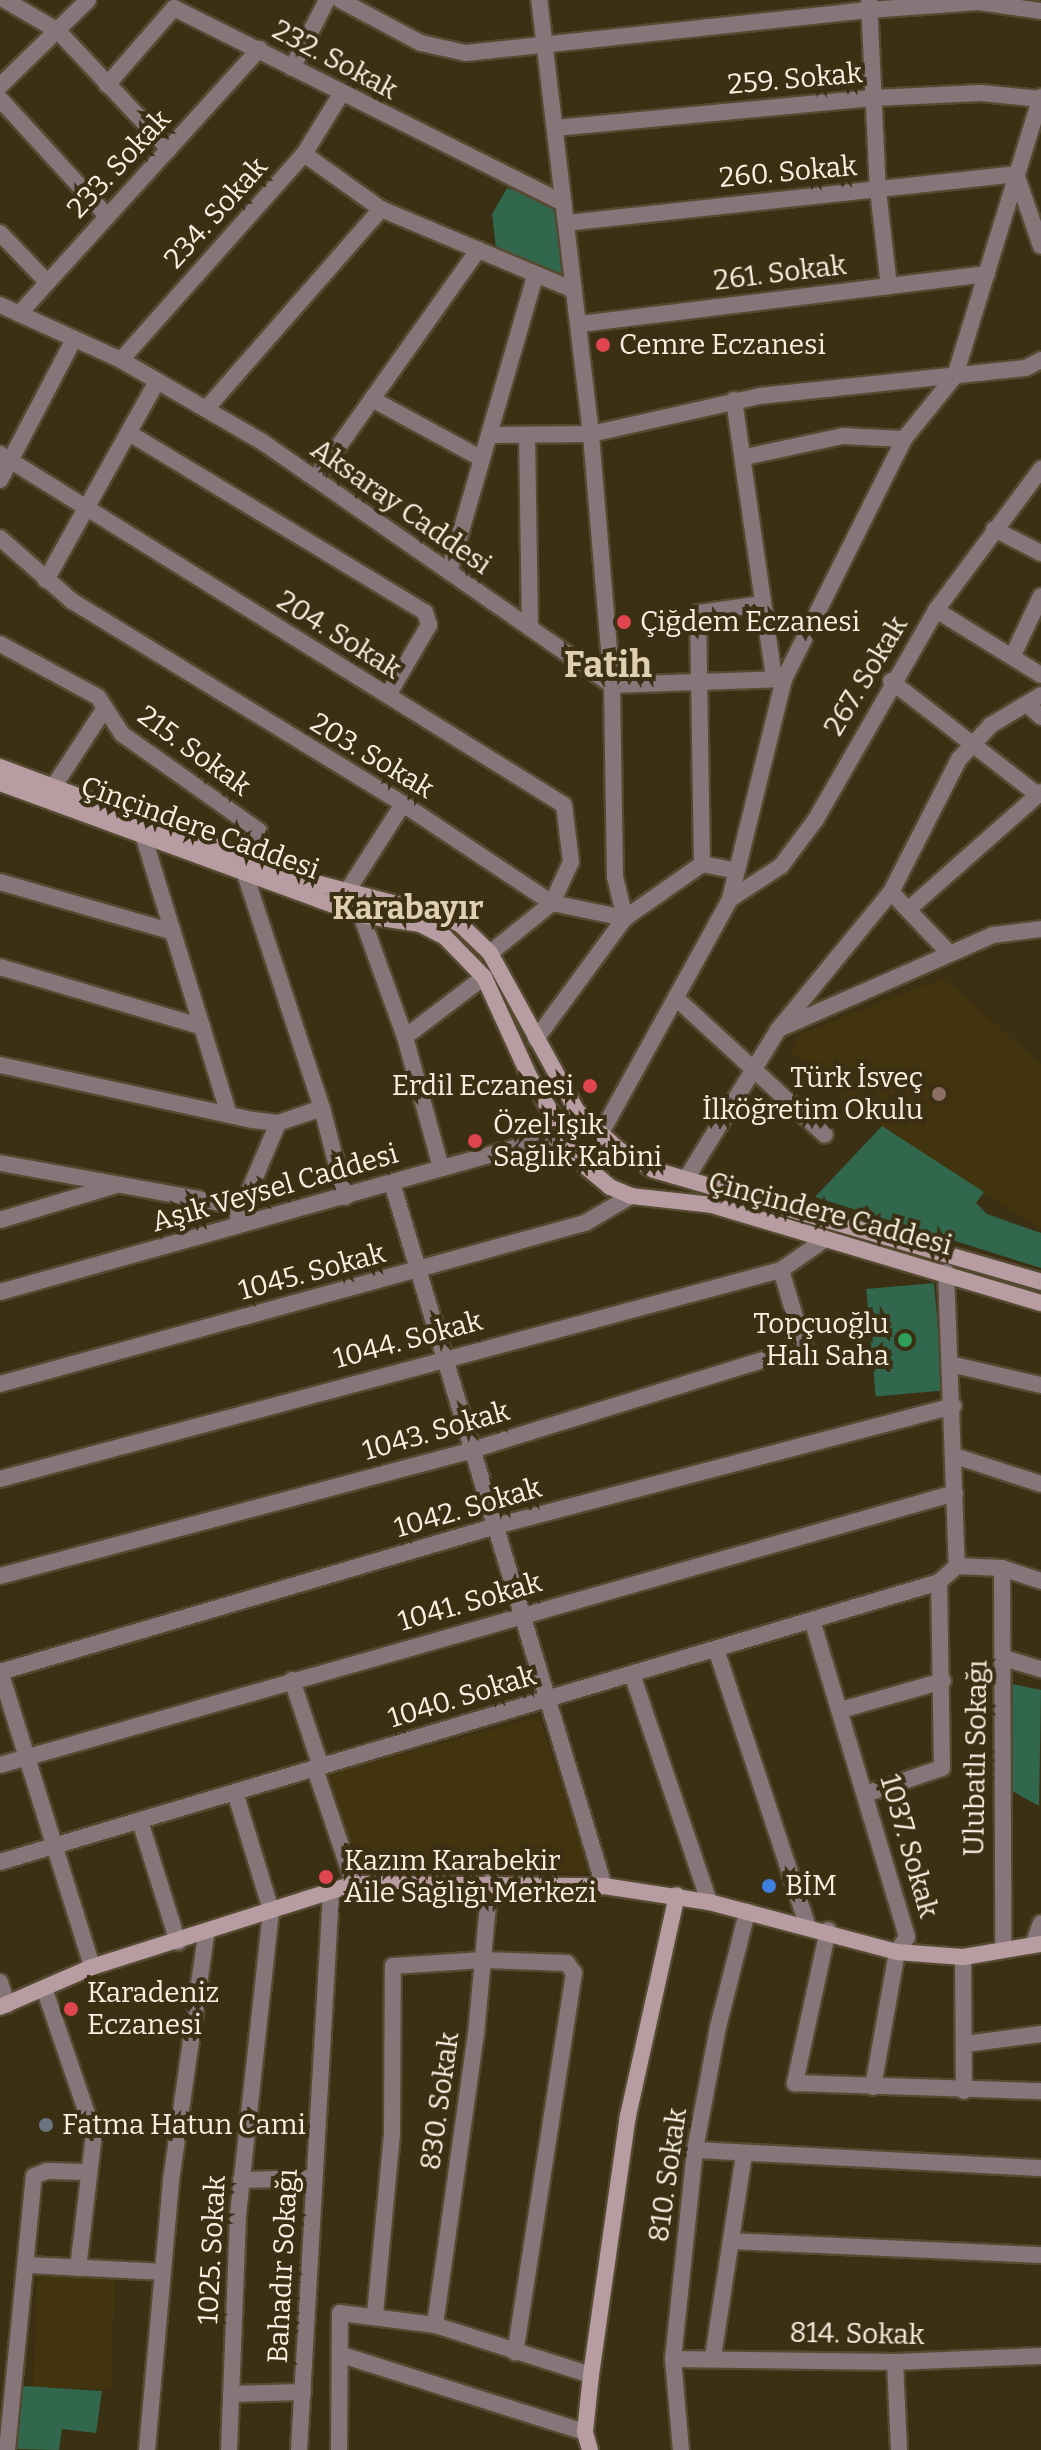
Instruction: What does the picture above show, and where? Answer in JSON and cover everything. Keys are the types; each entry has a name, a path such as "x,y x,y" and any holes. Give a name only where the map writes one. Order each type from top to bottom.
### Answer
{"main road":[{"name":"Çinçindere Caddesi","path":"0,767 250,865 361,915 420,924 444,936 484,977 530,1078 585,1166 610,1187 631,1196 712,1205 824,1240 946,1272 1041,1303"},
{"name":"Çinçindere Caddesi","path":"0,783 143,835 346,893 446,917 490,953 560,1085 601,1133 654,1170 1041,1282"},
{"path":"3,2006 45,1991 92,1967 206,1934 354,1884 490,1882 604,1886 677,1895 807,1924 897,1952 963,1957 1003,1947 1037,1945"},
{"path":"590,2450 585,2432 591,2375 628,2116 677,1895"}],"street":[{"path":"5,0 58,31 169,149"},
{"path":"0,86 88,0"},
{"path":"292,68 327,0"},
{"path":"340,0 421,43 466,53 869,5 979,2 1041,11"},
{"path":"539,0 591,434 612,685 615,877 625,918"},
{"path":"869,5 878,190 889,286"},
{"name":"232. Sokak","path":"107,85 174,8 564,203"},
{"name":"233. Sokak","path":"19,314 259,49"},
{"name":"259. Sokak","path":"555,128 873,98 981,93 1041,98"},
{"name":"234. Sokak","path":"121,360 304,154 341,94"},
{"path":"601,1133 730,899 734,870 779,679 904,439 955,376 1041,98"},
{"path":"0,99 106,215"},
{"path":"304,154 381,209 535,277 574,290"},
{"path":"1016,174 1041,246"},
{"name":"260. Sokak","path":"566,223 1016,174"},
{"path":"206,409 381,209"},
{"path":"0,233 47,282"},
{"path":"316,478 478,250"},
{"name":"261. Sokak","path":"580,324 987,274"},
{"path":"450,569 535,277"},
{"name":"Aksaray Caddesi","path":"0,305 121,360 206,409 316,478 450,569 612,685"},
{"path":"0,480 5,458 74,339"},
{"path":"489,435 591,434 734,400 1026,368 1041,360"},
{"path":"46,580 157,381"},
{"path":"372,399 482,459"},
{"path":"734,400 745,457 761,604 779,679"},
{"path":"129,433 425,612 429,625 388,695"},
{"path":"527,435 530,628"},
{"path":"745,457 843,436 904,439"},
{"name":"204. Sokak","path":"5,458 564,805 571,862 552,903"},
{"name":"267. Sokak","path":"730,899 781,866 816,819 891,681 936,610 1041,469"},
{"path":"994,529 1041,553"},
{"name":"203. Sokak","path":"0,538 46,580 168,663 403,804 552,903 625,918"},
{"path":"1013,655 1041,596"},
{"path":"702,864 698,613 761,604"},
{"path":"936,610 1041,675"},
{"name":"215. Sokak","path":"0,644 98,697 122,734 259,831 250,865"},
{"path":"612,685 779,679"},
{"path":"891,681 1040,794 910,908"},
{"path":"686,1179 778,1030 891,892 959,759 973,741 1034,700 1041,717"},
{"path":"54,786 105,708"},
{"path":"346,893 403,804"},
{"path":"143,835 229,1115"},
{"path":"536,1039 625,918 702,864 734,870"},
{"path":"250,865 345,1197"},
{"path":"0,882 173,932"},
{"path":"891,892 910,908 949,953"},
{"path":"490,953 552,903"},
{"path":"361,915 405,1037 441,1168"},
{"path":"778,1030 993,935 1033,930 1041,916"},
{"path":"0,967 202,1027"},
{"path":"405,1037 484,977"},
{"path":"676,998 825,1135"},
{"path":"0,1065 278,1123 322,1108"},
{"path":"235,1226 278,1123"},
{"name":"Aşık Veysel Caddesi","path":"0,1292 564,1134"},
{"path":"0,1163 242,1207"},
{"path":"392,1183 604,1886"},
{"path":"0,1220 121,1184"},
{"name":"1045. Sokak","path":"0,1384 585,1223 631,1196"},
{"name":"1044. Sokak","path":"0,1479 445,1357 781,1270 824,1240"},
{"name":"1043. Sokak","path":"0,1576 472,1450 804,1347 781,1270"},
{"path":"946,1272 954,1406 957,1566"},
{"path":"950,1364 1041,1385"},
{"name":"1042. Sokak","path":"0,1671 496,1526 954,1406"},
{"path":"955,1456 1041,1484"},
{"name":"1041. Sokak","path":"0,1765 522,1613 955,1493"},
{"path":"868,1793 942,1768 943,1681 939,1582 957,1566 1002,1568 1041,1581"},
{"name":"Ulubatlı Sokağı","path":"1002,1568 1003,1947"},
{"name":"1040. Sokak","path":"0,1862 939,1582"},
{"name":"1037. Sokak","path":"812,1620 868,1793 907,1937 897,1952 873,2087"},
{"path":"716,1649 807,1924"},
{"path":"1004,1658 1041,1669"},
{"path":"0,1671 52,1847 92,1967"},
{"path":"632,1674 709,1902"},
{"path":"292,1680 354,1884"},
{"path":"841,1710 943,1681"},
{"path":"235,1792 271,1910"},
{"path":"140,1821 178,1942"},
{"name":"830. Sokak","path":"435,2325 483,1960 490,1882"},
{"name":"Bahadır Sokağı","path":"299,2450 331,1893"},
{"name":"1025. Sokak","path":"229,2450 241,2180 271,1910"},
{"name":"810. Sokak","path":"681,2450 673,2359 695,2150 718,2027 747,1912"},
{"path":"1037,1945 1041,1923"},
{"path":"828,1930 795,2083 964,2091 1041,2091"},
{"path":"147,2450 162,2272 206,1934"},
{"path":"963,1957 964,2091"},
{"path":"375,2314 392,2134 393,1966 483,1960 567,1963 574,1973 515,2352"},
{"path":"0,1982 3,2006"},
{"path":"45,1991 94,2134 87,2172 78,2268"},
{"path":"965,2044 1041,2034"},
{"path":"695,2150 1041,2168"},
{"path":"713,2357 744,2154"},
{"path":"7,2450 34,2176 47,2171 87,2172"},
{"path":"241,2180 313,2178"},
{"path":"732,2241 1041,2255"},
{"path":"25,2265 162,2272"},
{"path":"339,2450 340,2313 375,2314 435,2325 591,2375"},
{"path":"342,2355 585,2432"},
{"name":"814. Sokak","path":"673,2359 713,2357 895,2362 1041,2356"},
{"path":"895,2362 899,2450"},
{"path":"231,2394 303,2392"}],"shaded area":[{"name":"Türk İsveç İlköğretim Okulu","path":"943,978 1041,1064 1041,1230 852,1108 791,1052 800,1034"},
{"path":"539,1717 591,1873 361,1874 327,1774"},
{"path":"37,2273 115,2276 111,2390 33,2387"}],"green space":[{"path":"507,188 558,207 565,275 496,248 492,214"},
{"path":"882,1126 984,1192 976,1203 987,1214 1041,1233 1041,1268 815,1197"},
{"name":"Topçuoğlu Halı Saha","path":"934,1283 943,1391 876,1397 866,1289"},
{"path":"1012,1684 1041,1690 1039,1806 1012,1791"},
{"path":"23,2386 102,2391 96,2433 62,2429 59,2450 13,2449"}],"place":[{"name":"Cemre Eczanesi","path":"603,345"},
{"name":"Çiğdem Eczanesi","path":"624,622"},
{"name":"Erdil Eczanesi","path":"590,1086"},
{"name":"Türk İsveç İlköğretim Okulu","path":"939,1094"},
{"name":"Özel Işık Sağlık Kabini","path":"475,1141"},
{"name":"Topçuoğlu Halı Saha","path":"905,1340"},
{"name":"Kazım Karabekir Aile Sağlığı Merkezi","path":"326,1877"},
{"name":"BİM","path":"769,1886"},
{"name":"Karadeniz Eczanesi","path":"71,2009"},
{"name":"Fatma Hatun Cami","path":"46,2125"}],"district":[{"name":"Fatih","path":"608,666"},
{"name":"Karabayır","path":"408,908"}]}
